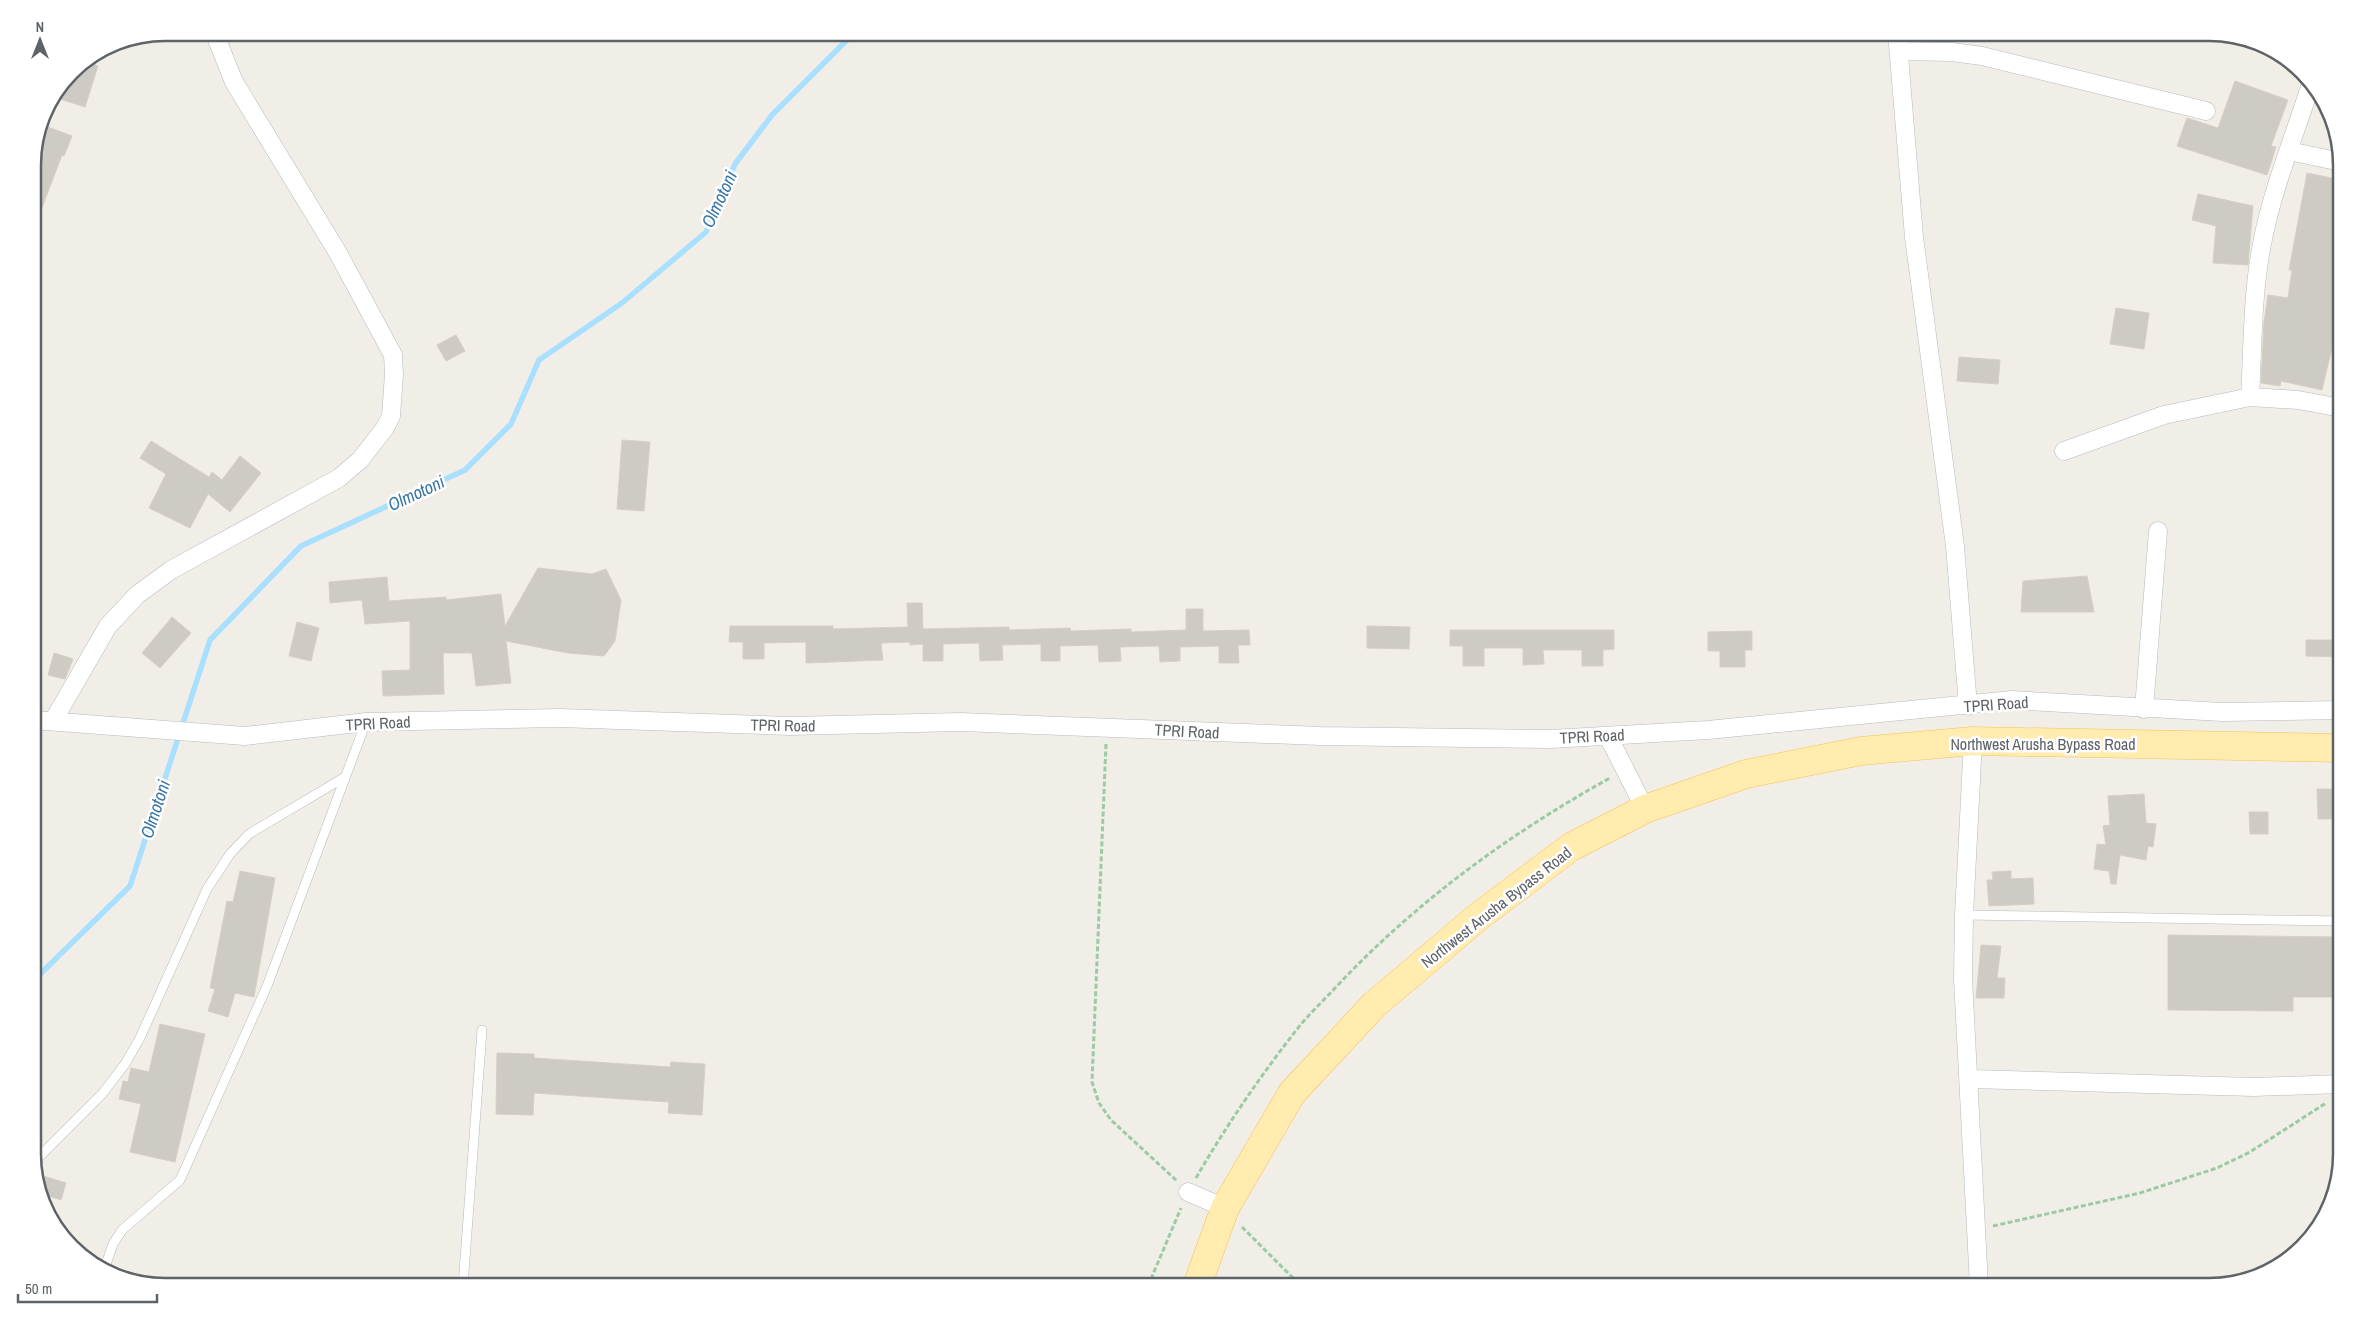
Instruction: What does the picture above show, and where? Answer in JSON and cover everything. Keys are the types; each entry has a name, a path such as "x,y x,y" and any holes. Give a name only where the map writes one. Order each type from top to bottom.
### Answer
{"main road":[{"name":"Northwest Arusha Bypass Road","path":"1200,1278 1225,1208 1292,1094 1374,1005 1478,917 1571,847 1645,809 1746,774 1861,751 1974,741 2333,748"}],"street":[{"path":"1898,41 1914,237 1955,546 1968,706"},
{"path":"53,721 108,626 137,595 171,570 339,478 360,460 385,428 391,416 394,374 393,355 338,254 234,82 218,42"},
{"path":"1899,51 1952,52 1982,56 2206,111"},
{"path":"2250,397 2256,287 2262,244 2309,91"},
{"path":"2289,151 2332,160"},
{"path":"2064,451 2164,415 2250,397 2298,400 2332,406"},
{"path":"2144,709 2158,531"},
{"name":"TPRI Road","path":"42,720 244,736 366,722 560,718 790,726 961,722 1320,736 1551,739 1708,730 1968,706 2012,700 2222,712 2333,710"},
{"path":"1608,736 1645,809"},
{"path":"1974,741 1964,915 1963,978 1978,1230 1979,1278"},
{"path":"1970,1079 2254,1087 2333,1084"},
{"path":"1188,1192 1225,1208"}],"lane":[{"path":"107,1263 113,1244 122,1230 180,1180 267,986 366,722"},
{"path":"42,1154 102,1094 125,1064 140,1038 207,889 230,854 249,834 345,777"},
{"path":"1964,915 2333,921"},
{"path":"464,1278 482,1030"}],"path":[{"path":"1106,727 1092,1082 1099,1103 1110,1120 1188,1192"},
{"path":"1978,1230 2140,1193 2217,1168 2250,1152 2328,1102"},
{"path":"1225,1208 1292,1278"}],"building":[{"path":"96,62 95,65 98,66 85,107 60,99 77,77"},
{"path":"2235,81 2288,100 2271,146 2276,147 2267,175 2177,146 2187,118 2218,128"},
{"path":"47,127 72,136 64,156 62,155 42,208 42,149"},
{"path":"2307,173 2332,178 2332,348 2322,390 2281,381 2280,386 2261,383 2264,322 2268,295 2288,298 2292,270 2289,270"},
{"path":"2198,194 2253,206 2248,265 2213,263 2216,226 2192,220"},
{"path":"2116,308 2149,313 2144,349 2110,344"},
{"path":"456,335 465,351 446,361 437,345"},
{"path":"1959,357 2000,360 1998,384 1957,381"},
{"path":"622,440 650,442 644,511 617,509"},
{"path":"151,441 209,477 212,472 222,480 240,456 261,473 230,512 208,494 190,528 149,508 166,474 140,458"},
{"path":"538,568 592,574 606,569 621,600 615,641 604,656 568,653 506,641 511,683 476,686 472,653 443,653 444,694 383,696 382,671 410,670 410,621 365,624 362,600 330,603 329,582 387,577 389,601 446,597 446,600 501,594 505,626"},
{"path":"2087,576 2094,612 2021,612 2023,581"},
{"path":"907,603 922,603 923,629 1009,627 1009,630 1070,628 1071,631 1131,629 1131,632 1186,630 1186,609 1203,609 1203,631 1249,630 1250,645 1238,645 1239,663 1219,663 1219,646 1180,647 1180,661 1160,662 1159,646 1120,647 1121,661 1099,662 1098,645 1060,646 1060,661 1041,661 1041,644 1002,645 1003,660 980,661 979,643 943,644 943,661 923,661 923,644 910,645 910,642 881,643 883,660 806,663 806,642 764,643 764,659 743,659 743,642 729,642 730,626 833,626 833,629 908,627"},
{"path":"172,617 191,633 160,668 142,653"},
{"path":"297,622 319,628 311,661 289,656"},
{"path":"1367,626 1410,627 1409,649 1367,648"},
{"path":"1450,630 1614,630 1614,649 1603,650 1603,666 1582,666 1582,650 1543,650 1544,664 1523,665 1523,648 1484,648 1484,666 1463,666 1463,646 1450,646"},
{"path":"1752,631 1752,650 1745,650 1745,667 1720,667 1720,651 1708,651 1708,632"},
{"path":"2306,640 2332,640 2333,657 2306,656"},
{"path":"54,653 73,659 65,679 48,675"},
{"path":"2317,789 2332,789 2333,819 2318,819"},
{"path":"2144,794 2146,823 2156,824 2153,847 2148,846 2146,860 2120,855 2116,884 2111,884 2109,871 2094,869 2097,844 2106,845 2103,826 2110,825 2108,796"},
{"path":"2249,812 2268,812 2268,834 2250,834"},
{"path":"240,871 275,878 254,997 235,993 228,1017 208,1011 215,989 210,988 227,901 233,902"},
{"path":"2011,871 2011,879 2033,878 2034,904 1989,906 1987,880 1993,880 1992,872"},
{"path":"2168,935 2333,937 2333,997 2293,997 2293,1011 2168,1010"},
{"path":"1981,945 2001,946 1997,978 2005,978 2004,998 1976,998"},
{"path":"160,1024 205,1034 175,1162 130,1152 141,1104 119,1099 123,1081 128,1082 131,1068 149,1072"},
{"path":"497,1053 534,1054 534,1058 670,1067 671,1062 705,1064 702,1115 668,1113 669,1102 534,1093 533,1115 496,1114"},
{"path":"44,1176 66,1183 61,1200 49,1196"}],"waterway":[{"name":"Olmotoni","path":"42,972 130,886 210,640 301,546 465,470 511,424 539,360 622,303 706,232 735,164 772,115 845,42"}]}
